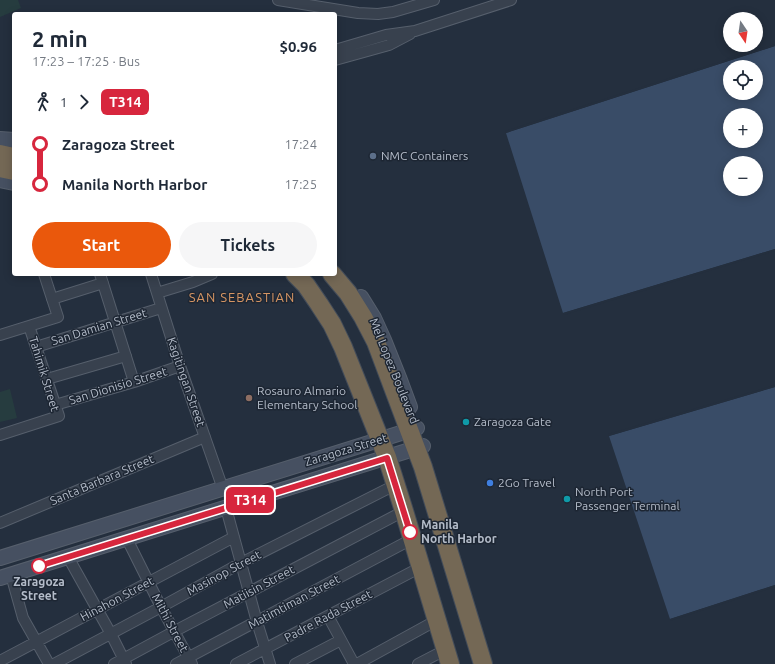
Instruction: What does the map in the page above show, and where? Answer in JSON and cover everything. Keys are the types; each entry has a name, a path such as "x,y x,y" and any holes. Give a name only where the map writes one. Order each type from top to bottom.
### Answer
{"highway":[{"path":"0,154 12,157"},
{"path":"0,168 12,171"},
{"path":"297,276 306,284 332,324 343,347 387,458 448,657"},
{"name":"Mel Lopez Boulevard","path":"334,276 348,293 376,342 413,429 483,664"}],"street":[{"path":"278,0 358,13 378,14 393,12 434,0"},
{"path":"337,49 386,35 415,31 511,0"},
{"path":"337,59 389,45 415,31"},
{"path":"0,139 12,140"},
{"path":"0,180 12,182"},
{"name":"Mel Lopez Boulevard","path":"337,268 359,294 374,318 400,380 413,429"},
{"path":"29,326 58,317 45,276"},
{"name":"Kagitingan Street","path":"152,276 180,366 222,489"},
{"path":"157,293 207,276"},
{"path":"52,299 102,279 134,382"},
{"name":"San Damian Street","path":"36,347 161,308"},
{"name":"Tahimik Street","path":"0,335 29,326 59,416 0,435"},
{"path":"47,379 126,356"},
{"name":"San Dionisio Street","path":"55,405 134,382 180,366"},
{"name":"Zaragoza Street","path":"0,558 413,429"},
{"name":"Santa Barbara Street","path":"0,523 205,437"},
{"name":"Zaragoza Street","path":"5,577 387,458 420,453"},
{"name":"Masinop Street","path":"54,664 241,563 395,485"},
{"path":"226,508 270,664"},
{"name":"Matiisin Street","path":"114,664 125,662 175,631 404,511"},
{"name":"Hinahon Street","path":"0,661 234,537"},
{"name":"Mithi Street","path":"127,539 161,607 190,660"},
{"name":"Matimtiman Street","path":"176,664 190,660 257,622 412,539"},
{"path":"68,557 125,662"},
{"name":"Padre Rada Street","path":"236,664 421,568"},
{"path":"5,577 23,618 49,664"},
{"path":"328,616 356,664 437,620"},
{"path":"295,664 341,640"},
{"path":"418,664 448,657"}],"green space":[{"path":"0,0 18,0 21,8 0,17"},
{"path":"10,389 17,418 0,422 0,392"}],"water":[{"path":"775,46 775,249 563,313 506,133 723,63 723,100 763,100 763,60 732,60 756,52 763,52 763,50"},
{"path":"775,387 775,585 670,619 609,436"}],"pier":[{"path":"775,44 775,46 763,50 763,48"},
{"path":"750,52 756,52 732,60 725,60"},
{"path":"723,61 723,63 506,133 505,131"},
{"path":"775,249 775,251 564,315 563,313"},
{"path":"775,385 775,387 609,436 608,434"},
{"path":"775,585 775,587 670,621 670,619"}],"bus line":[{"name":"T314","path":"39,566 387,458 410,532"}],"place":[{"name":"NMC Containers","path":"373,156"},
{"name":"Rosauro Almario Elementary School","path":"249,398"},
{"name":"Zaragoza Gate","path":"466,422"},
{"name":"2Go Travel","path":"490,483"},
{"name":"North Port Passenger Terminal","path":"567,499"},
{"name":"Manila North Harbor","path":"410,532"},
{"name":"Zaragoza Street","path":"39,566"}],"district":[{"name":"SAN SEBASTIAN","path":"242,297"}]}
